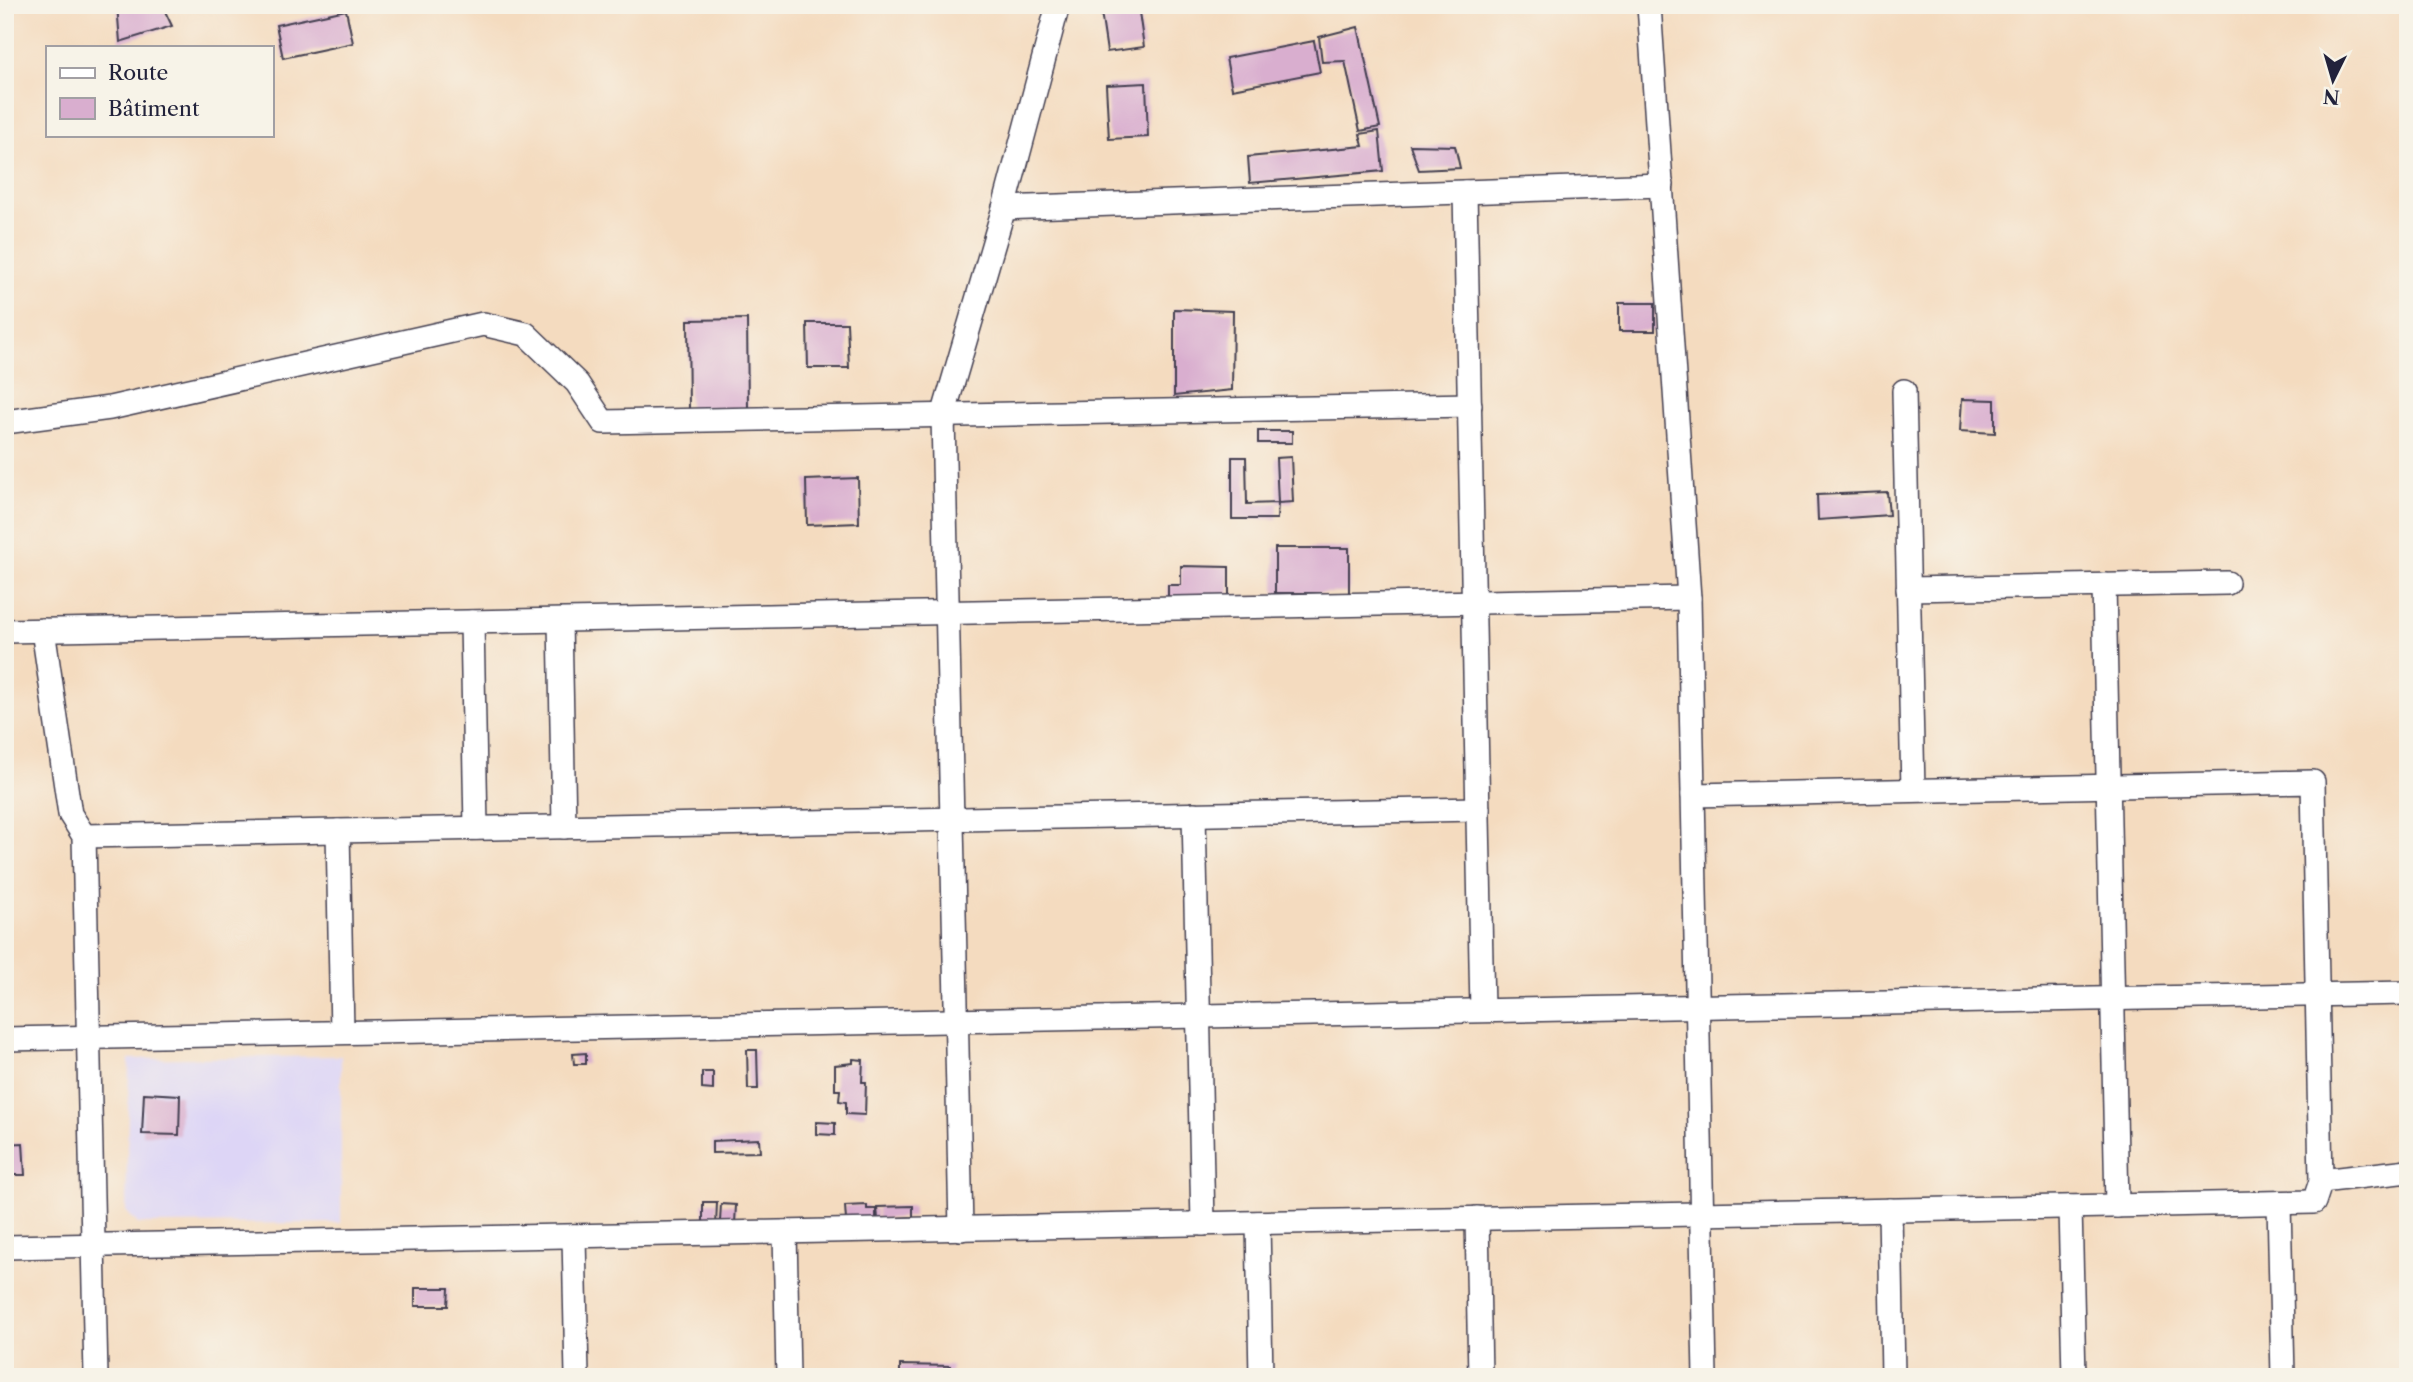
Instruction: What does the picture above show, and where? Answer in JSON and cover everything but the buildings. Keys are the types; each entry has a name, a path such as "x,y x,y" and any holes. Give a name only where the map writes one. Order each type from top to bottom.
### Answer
{"street":[{"path":"961,1228 943,416 1004,208 1058,5"},
{"path":"1649,5 1689,598 1705,1377"},
{"path":"1004,208 1662,185"},
{"path":"1465,192 1482,1010"},
{"path":"5,422 110,408 483,324 526,334 577,383 603,422 1470,405"},
{"path":"1904,391 1913,790"},
{"path":"1908,589 2227,583"},
{"path":"2104,586 2117,1206"},
{"path":"5,631 1689,598"},
{"path":"560,621 564,827"},
{"path":"472,622 476,828"},
{"path":"43,630 70,814 83,836 96,1377"},
{"path":"5,1247 2314,1202 2321,1181 2313,782 1693,795"},
{"path":"83,836 1478,809"},
{"path":"1194,814 1203,1224"},
{"path":"338,831 342,1032"},
{"path":"5,1039 2408,993"},
{"path":"2321,1181 2408,1171"},
{"path":"2279,1203 2283,1377"},
{"path":"2070,1207 2074,1377"},
{"path":"1890,1210 1893,1377"},
{"path":"1477,1218 1480,1377"},
{"path":"1258,1223 1261,1377"},
{"path":"785,1232 788,1377"},
{"path":"574,1236 577,1377"}],"shaded area":[{"path":"341,1056 341,1223 138,1224 126,1211 129,1059"}]}
